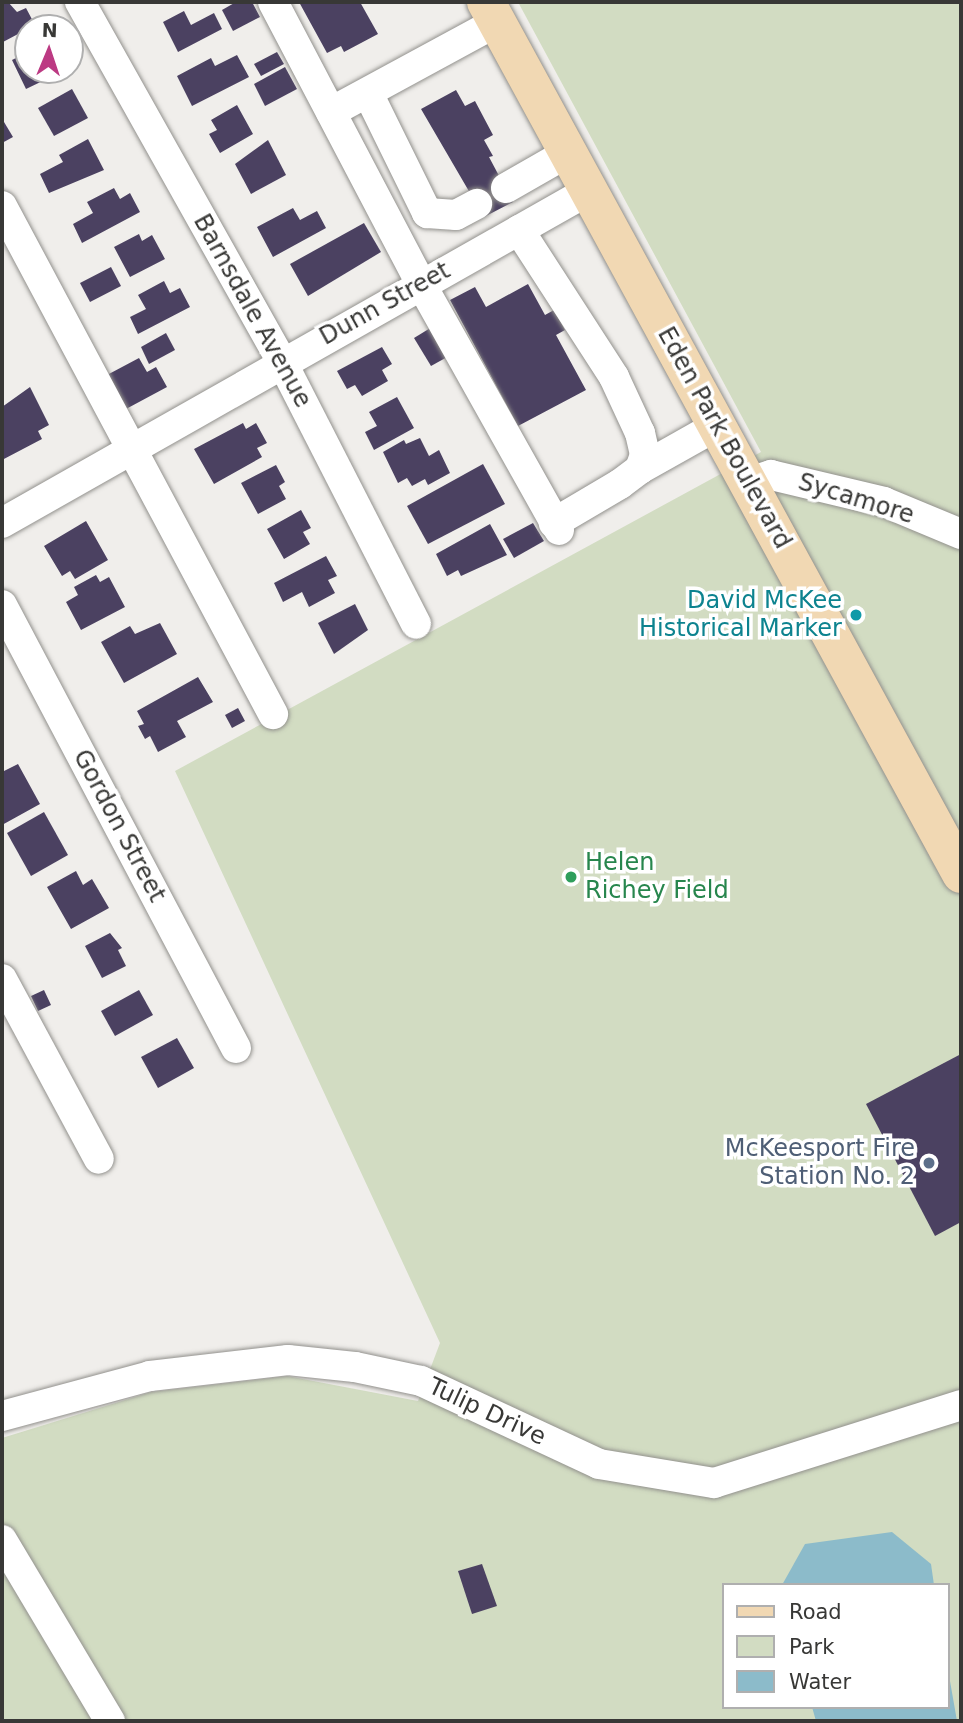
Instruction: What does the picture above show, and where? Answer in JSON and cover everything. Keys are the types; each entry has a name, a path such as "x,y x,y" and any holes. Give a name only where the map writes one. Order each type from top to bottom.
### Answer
{"main road":[{"name":"Eden Park Boulevard","path":"492,12 961,874"}],"street":[{"name":"Barnsdale Avenue","path":"80,2 282,362 416,624"},
{"path":"273,2 421,284 557,526 640,469 718,425"},
{"path":"331,112 368,93 492,12"},
{"path":"368,93 428,213 456,215 477,204"},
{"path":"506,188 568,153"},
{"name":"Dunn Street","path":"2,523 588,191"},
{"path":"2,206 133,447 273,714"},
{"path":"519,230 614,377 640,433 645,455 640,469"},
{"name":"Sycamore","path":"750,482 771,475 884,502 961,534"},
{"name":"Gordon Street","path":"2,605 236,1048"},
{"path":"2,979 99,1158"},
{"name":"Tulip Drive","path":"3,1412 150,1376 302,1361 421,1381 599,1464 714,1483 961,1405"},
{"path":"2,1540 110,1721"}],"green space":[{"path":"518,2 961,2 961,1721 2,1721 2,1438 151,1392 287,1376 418,1401 440,1343 175,771 761,452"}],"water":[{"path":"892,1532 931,1564 934,1583 783,1583 805,1544"},
{"path":"949,1675 957,1721 816,1721 813,1709 949,1709"}],"building":[{"path":"8,2 17,12 26,8 29,14 14,14 14,36 3,42 2,5"},
{"path":"236,2 252,2 260,17 233,31 222,10"},
{"path":"299,2 360,2 378,34 344,52 341,46 327,53"},
{"path":"184,11 191,25 214,13 222,29 178,52 163,22"},
{"path":"277,52 284,64 261,76 254,64"},
{"path":"237,55 249,77 192,106 177,76 211,58 215,66"},
{"path":"285,67 297,89 265,106 254,84"},
{"path":"24,84 36,84 26,89"},
{"path":"72,89 88,118 54,136 38,108"},
{"path":"456,90 465,106 475,101 493,135 484,140 493,156 489,157 513,202 484,217 421,109"},
{"path":"237,105 253,134 220,153 209,134 217,130 211,120"},
{"path":"4,122 13,137 2,143 2,123"},
{"path":"88,139 104,170 49,193 40,174 63,162 59,155"},
{"path":"268,140 286,175 251,194 235,164"},
{"path":"114,188 120,199 130,193 140,212 82,243 73,224 93,213 87,202"},
{"path":"293,208 300,220 317,211 326,228 273,257 257,227"},
{"path":"364,223 381,252 308,296 290,264"},
{"path":"139,234 142,241 152,235 165,259 130,277 114,247"},
{"path":"111,267 121,286 90,302 80,283"},
{"path":"164,281 170,293 180,288 190,307 138,334 130,317 146,309 138,295"},
{"path":"528,284 545,315 554,310 565,330 556,335 586,390 518,426 450,300 475,287 486,307"},
{"path":"432,327 449,356 431,366 414,338"},
{"path":"166,333 175,350 149,364 141,347"},
{"path":"382,347 392,364 382,370 388,381 362,396 355,385 347,389 337,371"},
{"path":"139,358 147,372 156,367 167,387 126,409 107,375"},
{"path":"30,387 49,425 38,431 42,439 2,460 2,407"},
{"path":"397,397 414,428 374,450 365,432 377,426 369,412"},
{"path":"243,423 246,429 256,423 267,443 257,448 262,457 214,484 194,449"},
{"path":"420,438 429,456 439,450 450,473 428,485 425,479 412,486 407,478 398,483 383,452 404,440 406,444"},
{"path":"483,464 505,504 428,544 407,506"},
{"path":"276,465 285,482 279,486 286,499 258,514 241,483"},
{"path":"301,510 311,528 303,532 310,544 284,559 267,529"},
{"path":"86,521 108,560 75,579 70,571 62,576 44,546"},
{"path":"533,523 544,541 514,558 503,539"},
{"path":"490,524 507,555 461,576 458,570 447,576 436,554"},
{"path":"326,556 337,576 328,580 335,593 309,607 302,592 283,602 274,583"},
{"path":"96,575 100,582 109,577 125,607 81,630 66,602 78,595 74,587"},
{"path":"355,604 368,630 334,654 318,623"},
{"path":"160,623 177,654 124,683 101,642 130,626 135,634"},
{"path":"198,677 213,702 177,721 186,737 158,752 150,736 145,739 138,726 144,724 137,711"},
{"path":"238,708 245,721 232,728 225,715"},
{"path":"18,764 40,804 2,825 2,767 4,771"},
{"path":"44,812 68,855 31,876 7,833"},
{"path":"76,871 83,885 92,879 109,908 71,929 47,887"},
{"path":"110,933 122,948 118,950 126,966 102,978 85,946"},
{"path":"44,990 51,1005 38,1011 31,996"},
{"path":"139,990 153,1015 115,1036 101,1011"},
{"path":"177,1038 194,1068 158,1088 141,1057"},
{"name":"McKeesport Fire Station No. 2","path":"961,1054 961,1222 935,1236 866,1104"},
{"path":"482,1564 497,1606 472,1614 458,1571"}],"place":[{"name":"David McKee Historical Marker","path":"856,615"},
{"name":"Helen Richey Field","path":"571,877"},
{"name":"McKeesport Fire Station No. 2","path":"929,1163"}]}
